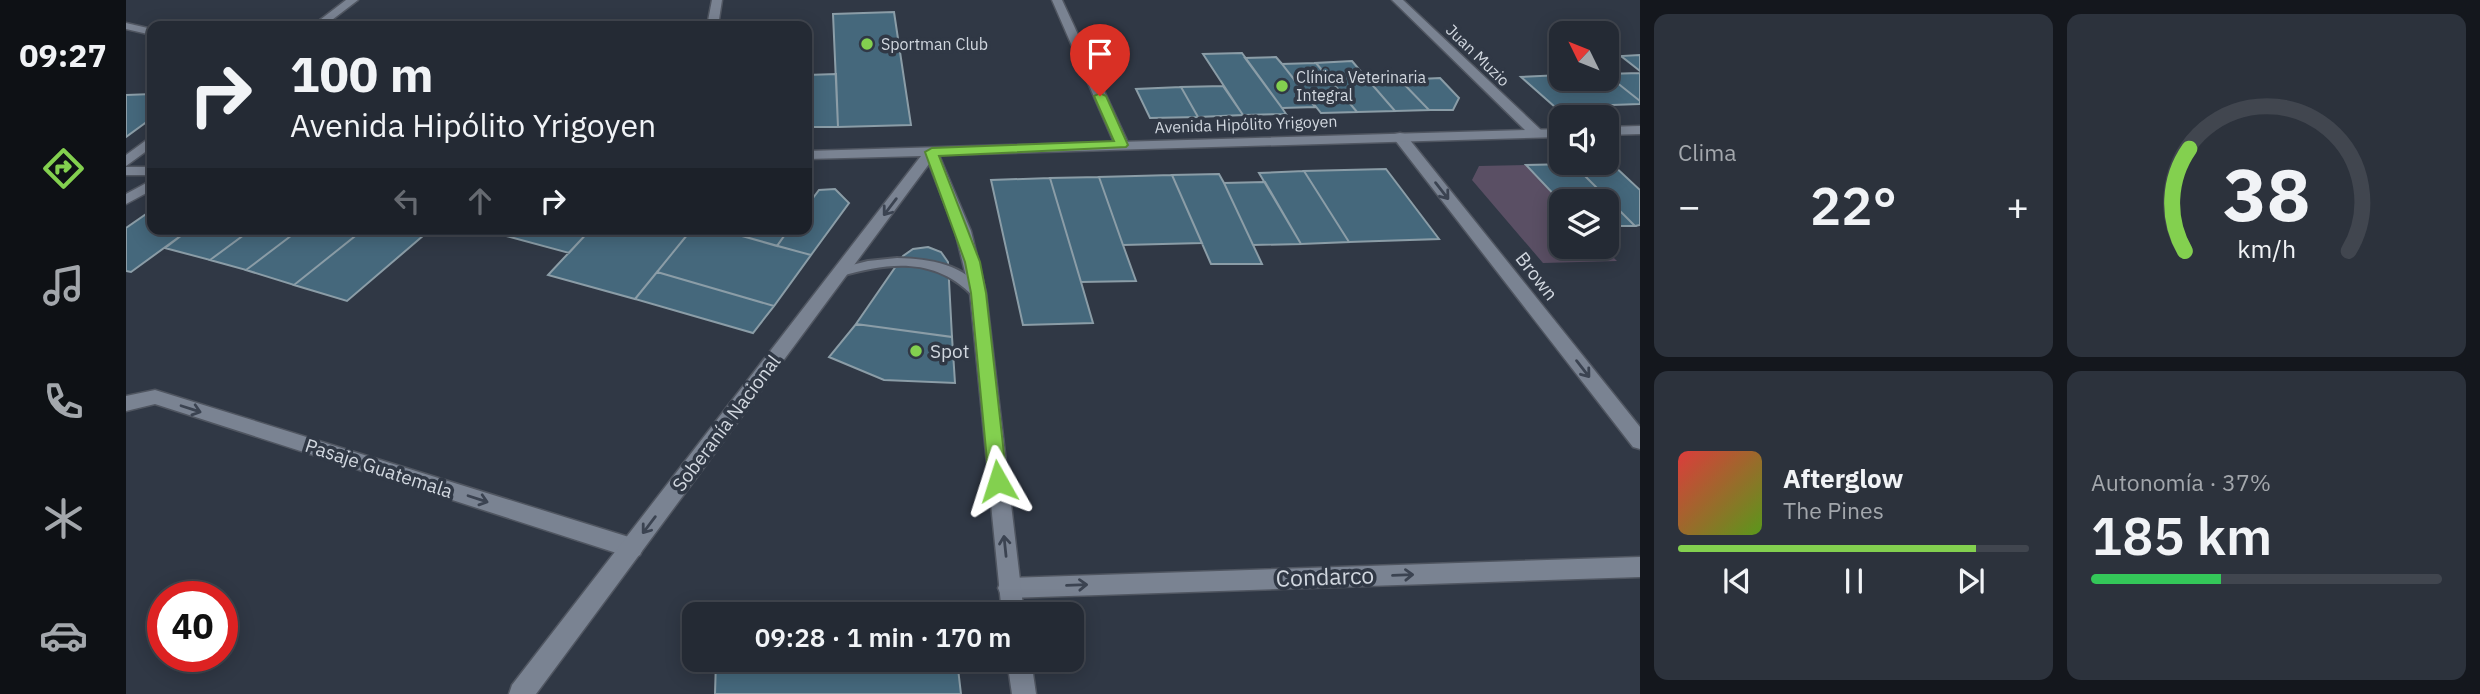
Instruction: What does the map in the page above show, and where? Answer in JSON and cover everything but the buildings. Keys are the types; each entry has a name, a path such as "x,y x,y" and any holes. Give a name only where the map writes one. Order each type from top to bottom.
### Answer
{"street":[{"path":"324,21 353,0"},
{"path":"714,21 717,0"},
{"path":"1057,0 1122,145"},
{"name":"Juan Muzio","path":"1397,0 1536,133"},
{"path":"126,26 147,31"},
{"path":"1619,131 1640,130"},
{"name":"Avenida Hipólito Yrigoyen","path":"812,155 1549,132"},
{"name":"Brown","path":"1400,137 1640,441"},
{"path":"126,162 147,144"},
{"path":"932,152 962,231 978,293 1011,602"},
{"name":"Soberanía Nacional","path":"521,694 932,152"},
{"path":"126,171 147,171"},
{"path":"126,200 147,187"},
{"name":"Pasaje Guatemala","path":"126,404 141,398 155,397 632,548"},
{"name":"Condarco","path":"1009,587 1640,567"},
{"path":"1021,672 1024,694"}],"lane":[{"path":"841,272 869,263 891,261 939,268 953,272 978,293"}],"shaded area":[{"path":"1526,165 1549,189 1549,259 1617,261 1543,263 1472,180 1479,166"}],"place":[{"name":"Sportman Club","path":"867,44"},
{"name":"Clínica Veterinaria Integral","path":"1282,86"},
{"name":"Spot","path":"916,351"}],"route":[{"path":"998,481 978,293 972,262 932,152 1122,145 1100,96"}]}
